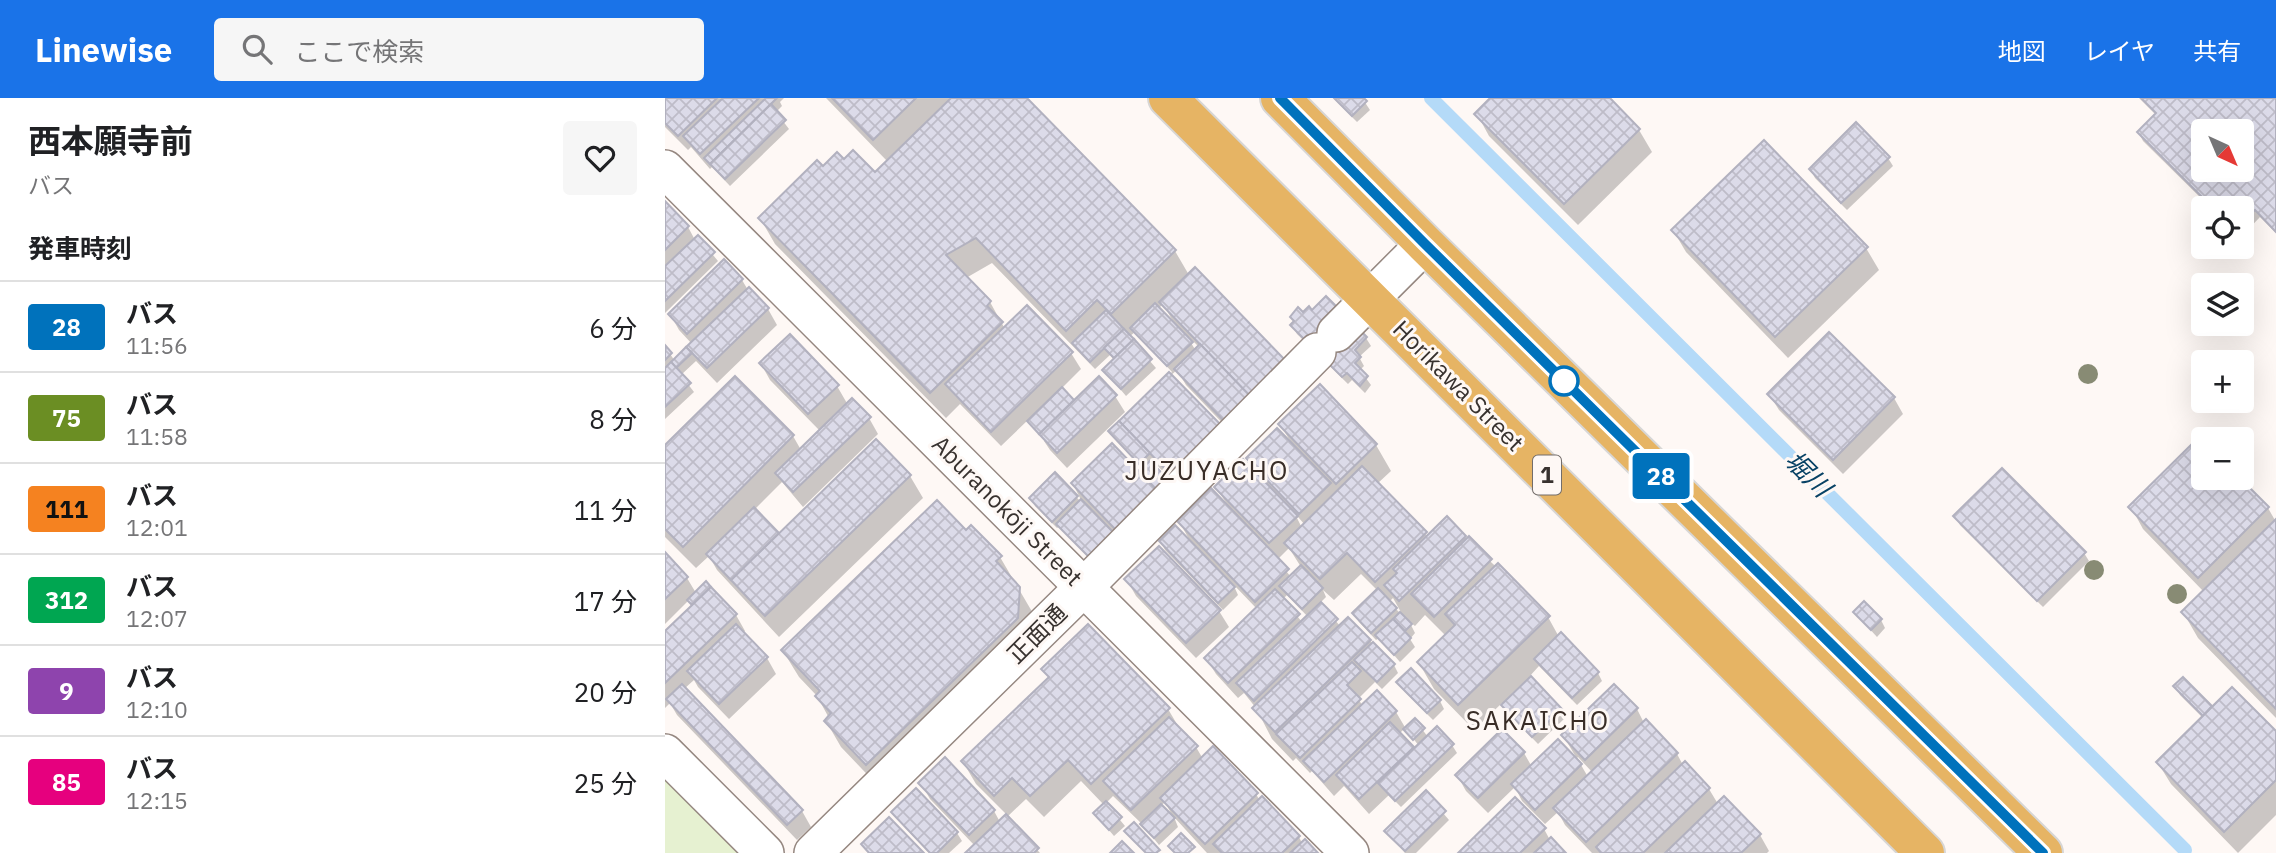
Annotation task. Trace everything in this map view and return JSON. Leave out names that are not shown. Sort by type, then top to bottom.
[{"type":"highway","name":"Horikawa Street","points":[[1168,98],[1926,853]]},
{"type":"highway","points":[[1280,98],[2043,853]]},
{"type":"street","name":"Aburanokōji Street","points":[[665,169],[1350,853]]},
{"type":"street","name":"正面通","points":[[813,853],[1083,588],[1425,244]]},
{"type":"street","points":[[665,753],[765,853]]},
{"type":"green space","points":[[665,775],[740,853],[665,853]]},
{"type":"building","points":[[665,98],[717,98],[678,136],[665,123]]},
{"type":"building","points":[[723,98],[759,98],[700,154],[683,136]]},
{"type":"building","points":[[766,98],[777,98],[710,164],[704,158]]},
{"type":"building","points":[[832,98],[916,98],[873,140]]},
{"type":"building","points":[[951,98],[1027,98],[1176,250],[1111,314],[1097,300],[1066,331],[976,238],[946,255],[991,301],[987,306],[1003,322],[930,393],[758,218],[817,160],[823,166],[837,152],[844,159],[853,150],[875,172]]},
{"type":"building","points":[[1334,98],[1364,98],[1367,101],[1352,116]]},
{"type":"building","points":[[1490,98],[1610,98],[1640,129],[1564,204],[1474,114]]},
{"type":"building","points":[[2141,98],[2276,98],[2276,232],[2254,211],[2254,196],[2201,196],[2137,132],[2156,113]]},
{"type":"building","points":[[771,104],[786,120],[725,179],[710,164]]},
{"type":"building","points":[[1856,122],[1890,157],[1841,203],[1809,169]]},
{"type":"building","points":[[1764,140],[1868,247],[1775,337],[1671,230]]},
{"type":"building","points":[[665,201],[689,226],[665,250]]},
{"type":"building","points":[[698,235],[715,252],[665,301],[665,266]]},
{"type":"building","points":[[724,259],[743,279],[687,334],[668,314]]},
{"type":"building","points":[[1195,267],[1286,361],[1250,396],[1159,302]]},
{"type":"building","points":[[749,287],[769,308],[707,368],[686,347]]},
{"type":"building","points":[[1326,296],[1367,337],[1355,350],[1361,357],[1355,363],[1368,376],[1360,386],[1347,373],[1342,377],[1290,325],[1294,321],[1290,317],[1298,307],[1303,312],[1309,306],[1312,310]]},
{"type":"building","points":[[1155,303],[1193,342],[1167,366],[1130,328]]},
{"type":"building","points":[[1027,305],[1073,352],[991,432],[945,384]]},
{"type":"building","points":[[1106,310],[1124,329],[1090,362],[1072,343]]},
{"type":"building","points":[[1124,329],[1134,339],[1114,358],[1104,348]]},
{"type":"building","points":[[1829,332],[1895,397],[1833,460],[1767,394]]},
{"type":"building","points":[[790,334],[839,385],[808,414],[759,363]]},
{"type":"building","points":[[1134,339],[1152,359],[1121,389],[1102,370]]},
{"type":"building","points":[[1200,344],[1250,396],[1224,421],[1174,369]]},
{"type":"building","points":[[665,345],[672,353],[665,360]]},
{"type":"building","points":[[686,347],[692,353],[676,368],[671,362]]},
{"type":"building","points":[[671,362],[691,383],[665,407],[665,368]]},
{"type":"building","points":[[1169,372],[1221,425],[1170,474],[1119,421]]},
{"type":"building","points":[[735,376],[794,435],[683,547],[665,529],[665,445]]},
{"type":"building","points":[[1099,376],[1117,395],[1057,453],[1039,434]]},
{"type":"building","points":[[1320,384],[1377,444],[1336,484],[1278,424]]},
{"type":"building","points":[[1062,387],[1074,400],[1039,434],[1027,421]]},
{"type":"building","points":[[852,398],[871,417],[793,492],[775,473]]},
{"type":"building","points":[[1119,421],[1150,453],[1139,464],[1108,431]]},
{"type":"building","points":[[1277,428],[1331,483],[1299,514],[1246,458]]},
{"type":"building","points":[[876,439],[911,475],[765,616],[731,580]]},
{"type":"building","points":[[1112,443],[1156,489],[1115,529],[1071,483]]},
{"type":"building","points":[[2191,445],[2191,490],[2252,490],[2269,507],[2198,578],[2128,507]]},
{"type":"building","points":[[1243,459],[1298,516],[1269,543],[1214,487]]},
{"type":"building","points":[[1150,461],[1167,478],[1156,489],[1139,471]]},
{"type":"building","points":[[1362,466],[1427,532],[1375,582],[1347,553],[1320,579],[1284,543]]},
{"type":"building","points":[[2002,468],[2086,552],[2037,601],[1953,516]]},
{"type":"building","points":[[1055,472],[1078,496],[1052,522],[1029,498]]},
{"type":"building","points":[[1211,488],[1289,569],[1255,602],[1177,521]]},
{"type":"building","points":[[1081,499],[1114,533],[1089,557],[1056,524]]},
{"type":"building","points":[[937,500],[966,530],[971,525],[1002,556],[996,561],[1020,587],[1018,618],[866,765],[824,721],[831,713],[815,696],[820,691],[781,650]]},
{"type":"building","points":[[754,507],[779,533],[731,580],[706,554]]},
{"type":"building","points":[[1447,516],[1466,536],[1399,601],[1384,585],[1397,573],[1393,569]]},
{"type":"building","points":[[2276,519],[2276,709],[2181,612]]},
{"type":"building","points":[[1175,525],[1235,587],[1218,603],[1159,541]]},
{"type":"building","points":[[1469,536],[1492,559],[1434,617],[1411,594]]},
{"type":"building","points":[[1159,546],[1221,610],[1186,643],[1124,579]]},
{"type":"building","points":[[665,552],[688,577],[665,599]]},
{"type":"building","points":[[1498,563],[1550,616],[1458,705],[1417,662],[1455,625],[1445,614]]},
{"type":"building","points":[[1301,565],[1323,588],[1302,609],[1279,586]]},
{"type":"building","points":[[706,581],[711,587],[692,605],[687,600]]},
{"type":"building","points":[[711,587],[737,614],[665,683],[665,631]]},
{"type":"building","points":[[1378,588],[1397,608],[1371,633],[1352,613]]},
{"type":"building","points":[[1275,589],[1300,614],[1228,683],[1204,658]]},
{"type":"building","points":[[1864,601],[1882,619],[1871,630],[1853,612]]},
{"type":"building","points":[[1321,602],[1338,619],[1254,701],[1236,683]]},
{"type":"building","points":[[1400,612],[1412,624],[1405,631],[1393,619]]},
{"type":"building","points":[[1348,617],[1371,640],[1275,732],[1252,708]]},
{"type":"building","points":[[1393,619],[1411,638],[1394,655],[1375,635]]},
{"type":"building","points":[[736,624],[768,657],[719,704],[687,671]]},
{"type":"building","points":[[1088,624],[1170,708],[1091,784],[1068,760],[1030,796],[1012,778],[994,796],[961,761],[1049,677],[1041,669]]},
{"type":"building","points":[[1561,632],[1599,672],[1572,698],[1534,659]]},
{"type":"building","points":[[1373,642],[1395,664],[1377,682],[1354,660]]},
{"type":"building","points":[[1352,662],[1361,671],[1347,685],[1361,699],[1300,758],[1276,734]]},
{"type":"building","points":[[1411,668],[1441,700],[1427,713],[1396,682]]},
{"type":"building","points":[[1531,676],[1562,709],[1532,737],[1501,705]]},
{"type":"building","points":[[2183,677],[2212,706],[2203,716],[2173,686]]},
{"type":"building","points":[[682,684],[803,810],[787,825],[666,699]]},
{"type":"building","points":[[1614,684],[1638,708],[1585,760],[1561,735]]},
{"type":"building","points":[[2232,687],[2276,731],[2276,780],[2224,832],[2156,762]]},
{"type":"building","points":[[1377,690],[1397,711],[1324,782],[1303,761]]},
{"type":"building","points":[[1169,717],[1198,746],[1131,810],[1103,781]]},
{"type":"building","points":[[1415,718],[1425,728],[1413,740],[1403,729]]},
{"type":"building","points":[[1646,719],[1678,753],[1586,842],[1553,808]]},
{"type":"building","points":[[1390,722],[1414,747],[1359,799],[1336,775]]},
{"type":"building","points":[[1437,726],[1454,744],[1395,801],[1378,783]]},
{"type":"building","points":[[1502,729],[1525,752],[1478,798],[1455,775]]},
{"type":"building","points":[[1558,739],[1582,764],[1535,810],[1511,784]]},
{"type":"building","points":[[1213,746],[1258,793],[1205,844],[1160,798]]},
{"type":"building","points":[[945,757],[995,810],[969,835],[918,783]]},
{"type":"building","points":[[1685,761],[1710,788],[1643,853],[1601,853],[1596,847]]},
{"type":"building","points":[[916,788],[958,832],[937,853],[930,853],[891,812]]},
{"type":"building","points":[[1426,790],[1446,811],[1405,851],[1384,831]]},
{"type":"building","points":[[1262,796],[1300,836],[1282,853],[1222,853],[1213,844]]},
{"type":"building","points":[[1724,796],[1761,834],[1741,853],[1665,853]]},
{"type":"building","points":[[1515,797],[1546,828],[1520,853],[1458,853]]},
{"type":"building","points":[[1106,801],[1122,817],[1109,830],[1093,813]]},
{"type":"building","points":[[1161,804],[1175,818],[1154,838],[1140,824]]},
{"type":"building","points":[[1006,814],[1039,848],[1034,853],[965,853]]},
{"type":"building","points":[[889,817],[924,853],[869,853],[861,844]]},
{"type":"building","points":[[1134,822],[1160,850],[1146,853],[1124,831]]},
{"type":"building","points":[[1181,833],[1195,847],[1188,853],[1175,853],[1168,846]]},
{"type":"building","points":[[1551,837],[1566,853],[1534,853]]},
{"type":"building","points":[[1305,839],[1318,853],[1290,853]]},
{"type":"building","points":[[1122,841],[1134,853],[1110,853]]},
{"type":"waterway","name":"堀川","points":[[1431,98],[2185,850]]},
{"type":"bus line","name":"28","points":[[1280,98],[2043,853]]},
{"type":"district","name":"JUZUYACHO","points":[[1207,471]]},
{"type":"district","name":"SAKAICHO","points":[[1538,721]]}]
